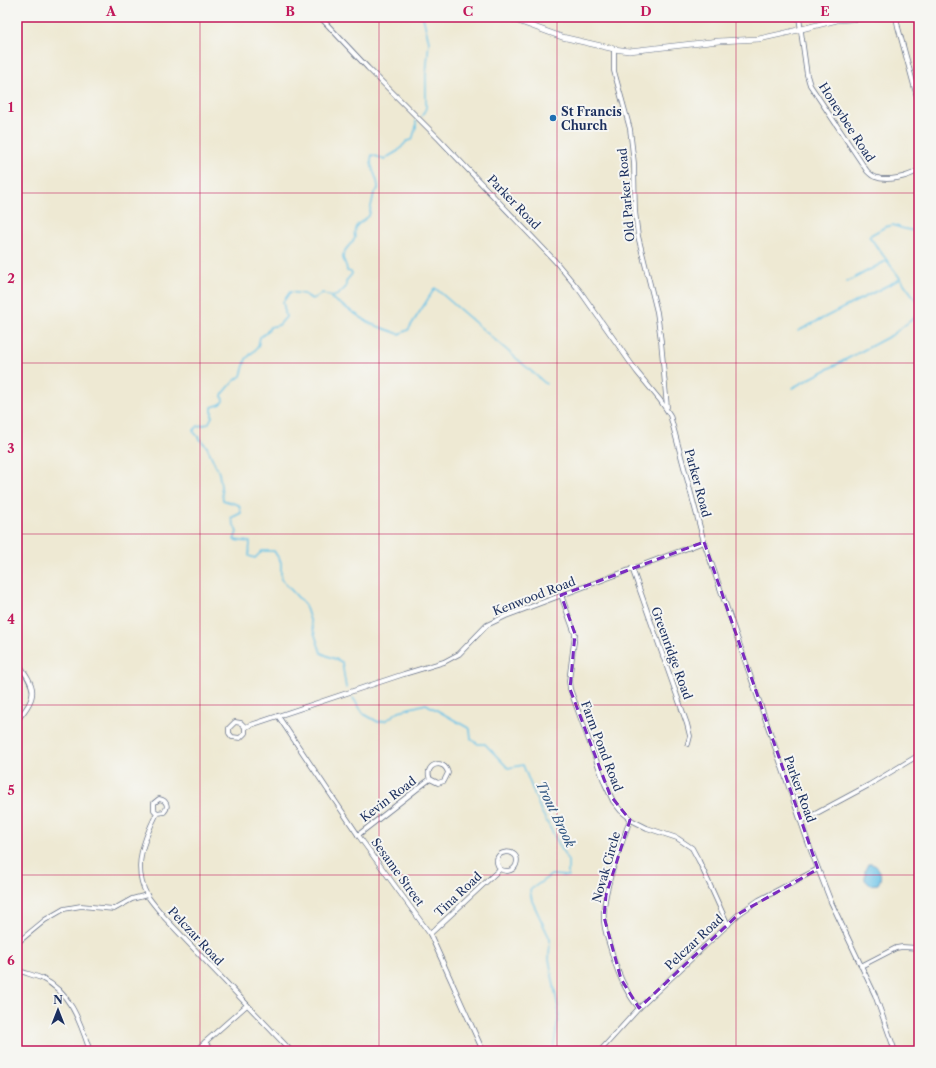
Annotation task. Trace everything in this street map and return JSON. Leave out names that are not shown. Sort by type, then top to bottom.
[{"type":"street","points":[[293,17],[325,17]]},
{"type":"street","points":[[508,17],[562,37],[629,51],[719,41],[759,39],[837,20],[882,17]]},
{"type":"street","name":"Honeybee Road","points":[[798,17],[807,75],[810,85],[867,171],[874,177],[887,179],[903,177],[919,170]]},
{"type":"street","points":[[896,17],[919,104]]},
{"type":"street","name":"Parker Road","points":[[322,18],[368,68],[440,139],[555,261],[580,291],[637,372],[670,415],[704,542],[818,869],[831,902],[878,1001],[895,1051]]},
{"type":"street","name":"Old Parker Road","points":[[614,49],[614,71],[630,129],[634,163],[635,210],[638,236],[657,312],[667,410]]},
{"type":"street","name":"Kenwood Road","points":[[245,727],[444,662],[459,654],[486,625],[561,595],[704,542]]},
{"type":"street","name":"Greenridge Road","points":[[632,568],[687,724],[690,736],[688,744]]},
{"type":"street","name":"Farm Pond Road","points":[[561,595],[576,634],[569,681],[570,689],[610,795],[621,811],[630,819],[647,828],[678,838],[692,848],[728,925]]},
{"type":"street","points":[[17,662],[28,676],[32,685],[33,697],[30,704],[17,720]]},
{"type":"street","name":"Sesame Street","points":[[278,716],[358,834],[430,934],[483,1051]]},
{"type":"street","name":"Kenwood Road","points":[[235,722],[241,723],[245,727],[244,735],[240,738],[232,737],[229,733],[229,728],[235,722]]},
{"type":"street","points":[[802,821],[869,785],[919,755]]},
{"type":"street","name":"Kevin Road","points":[[440,764],[445,768],[447,776],[444,781],[435,783],[430,779],[428,773],[433,765],[440,764]]},
{"type":"street","name":"Kevin Road","points":[[358,834],[430,779]]},
{"type":"street","name":"Pelczar Road","points":[[157,813],[144,840],[141,857],[142,877],[147,895],[164,917],[291,1051]]},
{"type":"street","name":"Novak Circle","points":[[630,819],[607,890],[604,917],[606,931],[621,979],[627,992],[639,1008]]},
{"type":"street","name":"Tina Road","points":[[506,852],[512,854],[516,859],[514,868],[509,871],[500,869],[497,863],[498,856],[506,852]]},
{"type":"street","name":"Tina Road","points":[[430,934],[500,869]]},
{"type":"street","name":"Pelczar Road","points":[[600,1051],[639,1008],[745,909],[818,869]]},
{"type":"street","points":[[17,943],[45,920],[64,909],[81,906],[114,909],[132,899],[147,895]]},
{"type":"street","points":[[861,966],[896,948],[919,948]]},
{"type":"street","points":[[17,970],[42,978],[64,996],[74,1009],[90,1051]]},
{"type":"street","points":[[195,1051],[247,1005]]},
{"type":"street","points":[[205,1042],[212,1051]]},
{"type":"highlighted area","points":[[704,542],[818,869],[740,913],[639,1008],[621,979],[604,917],[606,895],[630,820],[610,795],[570,689],[575,634],[561,595]]},
{"type":"water","points":[[868,864],[872,864],[878,868],[881,877],[878,884],[870,885],[865,880],[865,870]]},
{"type":"waterway","name":"Trout Brook","points":[[422,116],[426,108],[426,75],[429,42],[423,17]]},
{"type":"waterway","name":"Trout Brook","points":[[346,688],[342,662],[321,653],[305,605],[281,579],[281,562],[274,551],[262,551],[255,558],[249,556],[250,542],[234,540],[237,532],[231,518],[241,513],[239,505],[223,500],[219,473],[207,447],[193,431],[198,426],[208,424],[212,417],[212,407],[221,404],[223,401],[222,395],[234,381],[241,376],[246,359],[258,347],[260,337],[266,333],[270,327],[279,325],[286,317],[283,302],[290,292],[304,294],[312,299],[322,293],[335,296],[346,287],[346,281],[352,274],[351,272],[347,271],[343,255],[355,238],[354,234],[356,227],[369,216],[374,193],[378,189],[377,180],[371,164],[372,155],[384,159],[398,151],[407,141],[412,140],[416,127],[416,121]]},
{"type":"waterway","points":[[919,232],[893,225],[885,227],[869,236],[919,304]]},
{"type":"waterway","points":[[847,282],[886,261]]},
{"type":"waterway","points":[[798,331],[900,279]]},
{"type":"waterway","points":[[331,298],[371,324],[399,334],[408,330],[435,288],[546,384]]},
{"type":"waterway","points":[[792,388],[892,335],[919,314]]},
{"type":"waterway","name":"Trout Brook","points":[[353,698],[364,714],[378,722],[387,720],[399,711],[426,704],[470,729],[471,739],[478,744],[485,744],[508,768],[523,765],[541,811],[568,861],[568,876],[551,875],[530,890],[532,901],[550,939],[549,959],[559,1013],[553,1051]]},
{"type":"place","name":"St Francis Church","points":[[553,118]]}]
